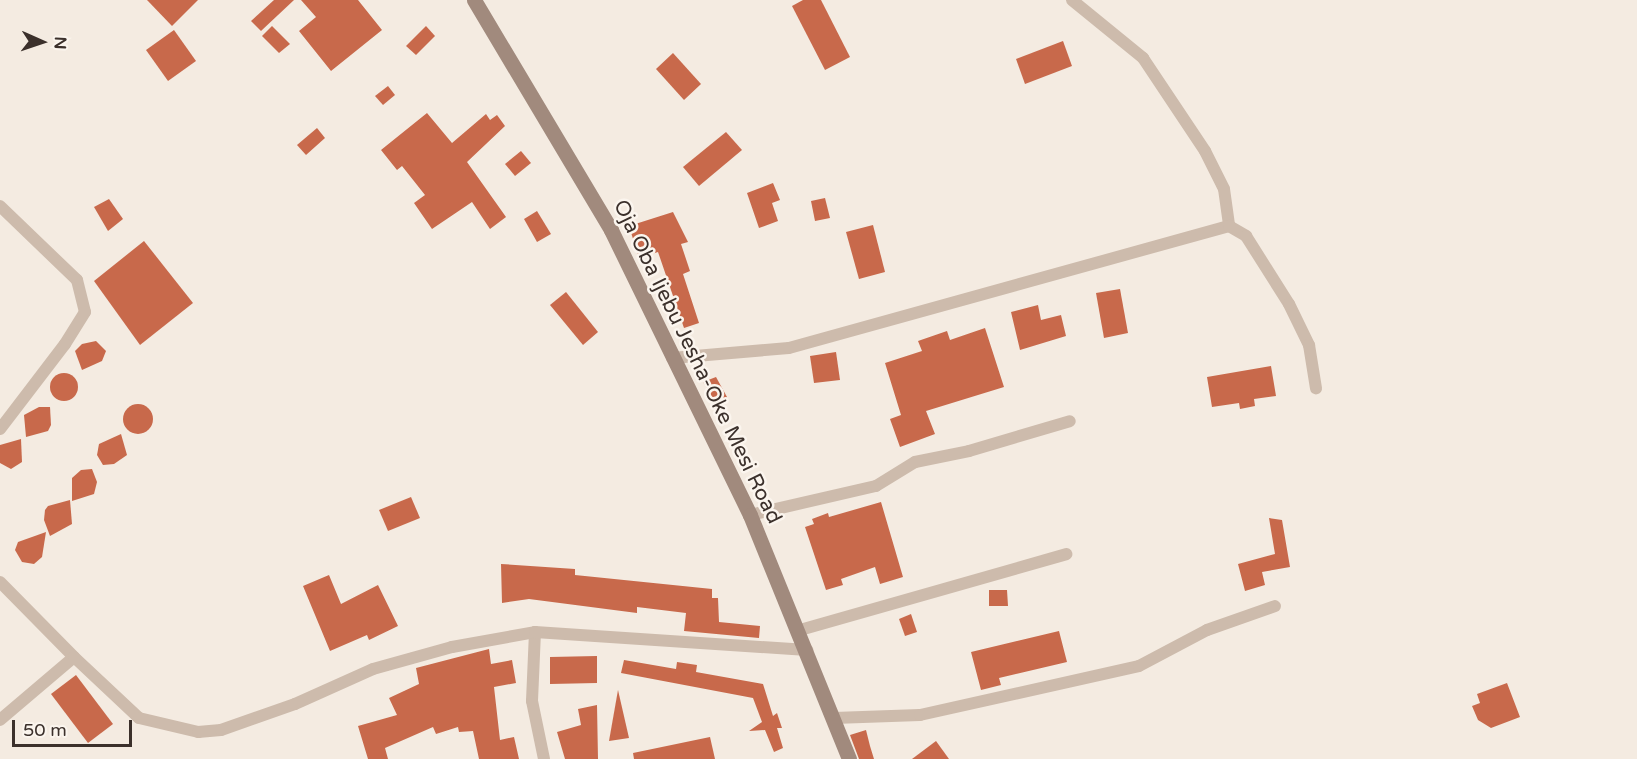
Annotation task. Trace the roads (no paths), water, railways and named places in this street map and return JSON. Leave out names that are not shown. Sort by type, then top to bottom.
[{"type":"main road","name":"Oja Oba Ijebu Jesha-Oke Mesi Road","points":[[474,0],[611,230],[750,515],[800,630],[849,759]]},
{"type":"street","points":[[1072,0],[1143,58],[1205,151],[1224,189],[1229,226]]},
{"type":"street","points":[[0,206],[77,280],[85,312],[66,344],[0,429]]},
{"type":"street","points":[[672,358],[789,348],[1229,226],[1246,236],[1289,304],[1309,345],[1316,388]]},
{"type":"street","points":[[750,515],[876,486],[915,462],[969,451],[1070,421]]},
{"type":"street","points":[[800,630],[1066,554]]},
{"type":"street","points":[[0,582],[74,657],[139,718],[198,732],[222,730],[295,704],[373,669],[452,647],[535,632],[807,650]]},
{"type":"street","points":[[834,718],[920,715],[1139,666],[1207,630],[1275,606]]},
{"type":"street","points":[[535,632],[532,701],[544,759]]},
{"type":"street","points":[[0,720],[74,657]]}]
